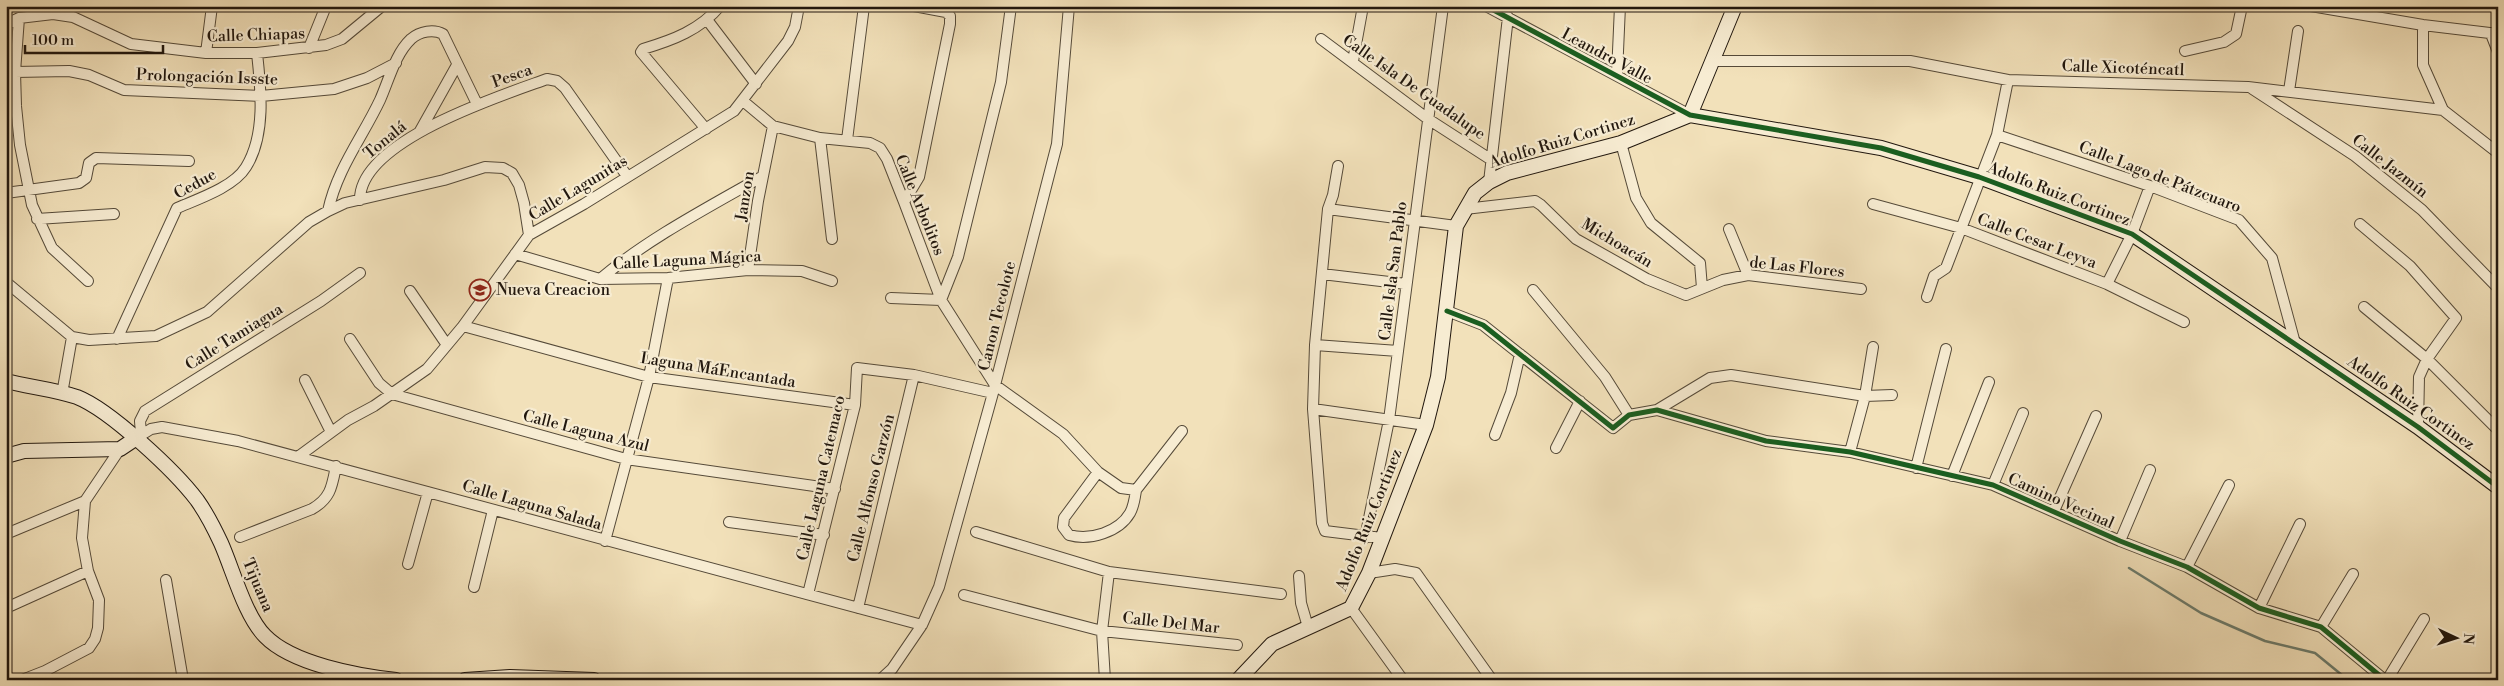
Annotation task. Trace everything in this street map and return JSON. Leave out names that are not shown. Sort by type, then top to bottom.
[{"type":"street","points":[[206,53],[212,6]]},
{"type":"street","points":[[309,48],[326,6]]},
{"type":"street","name":"Calle Chiapas","points":[[6,24],[19,18],[53,14],[73,17],[131,44],[206,53],[257,53],[309,48],[342,39],[382,6]]},
{"type":"street","points":[[706,129],[642,54],[643,49],[673,40],[708,21],[720,6]]},
{"type":"street","name":"Calle Lagunitas","points":[[299,456],[330,432],[392,394],[427,369],[448,345],[529,234],[584,204],[734,111],[788,41],[795,27],[799,6]]},
{"type":"street","points":[[847,140],[864,6]]},
{"type":"street","points":[[904,202],[919,177],[950,24],[950,16],[946,12],[914,6]]},
{"type":"street","name":"Calle Arbolitos","points":[[941,300],[958,257],[1001,82],[1011,6]]},
{"type":"street","name":"Canon Tecolote","points":[[880,680],[892,669],[922,625],[939,587],[994,389],[1057,144],[1069,6]]},
{"type":"street","points":[[1353,62],[1363,6]]},
{"type":"street","name":"Calle Isla San Pablo","points":[[1365,538],[1389,420],[1443,6]]},
{"type":"street","name":"Leandro Valle","points":[[1486,6],[1617,74],[1690,115]]},
{"type":"street","points":[[1617,74],[1620,6]]},
{"type":"street","points":[[1690,115],[1735,6]]},
{"type":"street","points":[[2185,51],[2224,42],[2236,34],[2242,6]]},
{"type":"street","points":[[2311,6],[2422,25],[2494,34],[2498,52]]},
{"type":"street","points":[[1489,182],[1490,159],[1508,17]]},
{"type":"street","points":[[19,18],[15,72],[20,145],[29,189],[37,218],[52,248],[88,281]]},
{"type":"street","points":[[708,21],[756,84]]},
{"type":"street","points":[[2422,25],[2423,65],[2443,110],[2498,153]]},
{"type":"street","points":[[328,210],[339,174],[379,102],[401,51],[412,38],[419,34],[437,31],[443,34],[449,42],[457,65],[477,104]]},
{"type":"street","points":[[2289,91],[2298,31]]},
{"type":"street","name":"Calle Isla De Guadalupe","points":[[1321,39],[1428,119],[1490,159]]},
{"type":"street","name":"Cedue","points":[[117,339],[177,208],[220,189],[246,168],[256,144],[261,96],[257,53]]},
{"type":"street","name":"Calle Xicoténcatl","points":[[1713,61],[1910,61],[2008,80],[2248,86],[2443,110]]},
{"type":"street","name":"Prolongación Issste","points":[[15,72],[69,71],[89,75],[124,90],[261,96],[334,89],[367,78],[396,63]]},
{"type":"street","points":[[420,132],[457,65]]},
{"type":"street","name":"Pesca","points":[[420,132],[477,104],[547,79],[557,81],[627,176]]},
{"type":"street","points":[[1927,297],[1934,276],[1946,268],[1979,177],[1997,135],[2008,80]]},
{"type":"street","name":"Calle Jazmín","points":[[2248,86],[2354,156],[2422,210],[2498,288]]},
{"type":"street","name":"Calle Arbolitos","points":[[743,101],[773,126],[820,138],[870,143],[880,148],[887,159],[941,300],[994,389]]},
{"type":"street","name":"Adolfo Ruiz Cortinez","points":[[1238,680],[1272,644],[1351,608],[1369,573],[1426,425],[1438,377],[1456,226],[1475,193],[1489,182],[1507,173],[1621,143],[1690,115],[1882,148],[1979,177],[2132,234],[2418,427],[2498,487]]},
{"type":"street","name":"Janzon","points":[[748,270],[773,126]]},
{"type":"street","name":"Tonalá","points":[[360,200],[360,190],[373,166],[420,132]]},
{"type":"street","name":"Calle Lago de Pátzcuaro","points":[[1997,135],[2150,186],[2239,220],[2272,258],[2295,343]]},
{"type":"street","points":[[820,138],[832,239]]},
{"type":"street","points":[[1621,143],[1636,198],[1651,223],[1700,263],[1702,288]]},
{"type":"street","points":[[6,193],[79,183],[86,178],[88,163],[96,158],[189,161]]},
{"type":"street","points":[[6,282],[72,337],[89,340],[156,336],[207,312],[308,222],[328,210],[345,203],[495,166],[512,173],[519,185],[529,234]]},
{"type":"street","points":[[1338,166],[1333,195],[1328,209],[1315,345],[1313,409],[1322,523],[1325,531],[1365,538],[1382,538]]},
{"type":"street","points":[[600,279],[622,261],[652,241],[763,176]]},
{"type":"street","points":[[2106,284],[2132,234],[2150,186]]},
{"type":"street","name":"Michoacán","points":[[1465,209],[1535,201],[1576,239],[1647,279],[1686,295],[1702,288]]},
{"type":"street","name":"Calle Cesar Leyva","points":[[1873,204],[1961,228],[2106,284],[2184,322]]},
{"type":"street","points":[[1328,209],[1456,226]]},
{"type":"street","points":[[37,218],[114,214]]},
{"type":"street","points":[[2360,224],[2410,266],[2456,318],[2427,359],[2419,377],[2418,427]]},
{"type":"street","points":[[1729,229],[1748,275]]},
{"type":"street","name":"Calle Laguna Mágica","points":[[515,254],[600,279],[668,278],[748,270],[802,271],[832,281]]},
{"type":"street","name":"Calle Tamiagua","points":[[138,437],[140,421],[145,412],[321,301],[360,273]]},
{"type":"street","points":[[1322,274],[1406,284]]},
{"type":"street","name":"de Las Flores","points":[[1702,288],[1748,275],[1861,289]]},
{"type":"street","points":[[605,541],[649,378],[668,278]]},
{"type":"street","points":[[1533,290],[1605,377],[1629,415]]},
{"type":"street","points":[[410,291],[448,345]]},
{"type":"street","points":[[891,298],[941,300]]},
{"type":"street","points":[[2364,307],[2427,359],[2498,430]]},
{"type":"street","points":[[1447,311],[1483,324],[1580,401],[1556,448]]},
{"type":"street","name":"Laguna MáEncantada","points":[[462,326],[649,378],[855,405]]},
{"type":"street","points":[[62,394],[72,337]]},
{"type":"street","points":[[350,338],[379,383],[392,394]]},
{"type":"street","points":[[1315,345],[1398,351]]},
{"type":"street","points":[[1850,452],[1865,396],[1873,347]]},
{"type":"street","points":[[1916,468],[1946,349]]},
{"type":"street","points":[[1495,435],[1511,393],[1520,354]]},
{"type":"street","name":"Calle Laguna Catemaco","points":[[808,594],[836,489],[855,405],[858,386],[857,370],[859,368],[914,375]]},
{"type":"street","points":[[914,375],[994,389],[1063,434],[1098,472],[1121,488],[1136,490]]},
{"type":"street","name":"Calle Alfonso Garzón","points":[[858,608],[914,375]]},
{"type":"street","points":[[1657,410],[1710,378],[1731,375],[1865,396],[1892,395]]},
{"type":"street","points":[[305,380],[330,432]]},
{"type":"street","name":"Tijuana","points":[[6,381],[62,394],[90,404],[138,437],[177,478],[208,516],[252,618],[265,637],[281,648],[308,660],[348,672],[396,680]]},
{"type":"street","points":[[1952,476],[1989,382]]},
{"type":"street","name":"Calle Laguna Azul","points":[[392,394],[626,459],[836,489]]},
{"type":"street","name":"Camino Vecinal","points":[[1580,401],[1613,428],[1629,415],[1657,410],[1766,441],[1850,452],[1993,485],[2120,541],[2187,567],[2259,608],[2321,628],[2386,680]]},
{"type":"street","points":[[1313,409],[1426,425]]},
{"type":"street","points":[[1993,485],[2022,413]]},
{"type":"street","points":[[2054,511],[2096,416]]},
{"type":"street","name":"Calle Laguna Salada","points":[[138,437],[151,429],[162,426],[179,428],[299,456],[605,541],[922,625]]},
{"type":"street","points":[[1098,472],[1064,518],[1063,527],[1070,535],[1088,537],[1112,530],[1124,522],[1131,511],[1136,490],[1182,431]]},
{"type":"street","points":[[22,680],[46,676],[89,648],[95,639],[98,628],[99,600],[88,571],[82,538],[85,501],[120,449],[138,437]]},
{"type":"street","points":[[6,456],[24,451],[120,449]]},
{"type":"street","points":[[240,537],[312,509],[323,502],[330,494],[336,466]]},
{"type":"street","points":[[2120,541],[2150,470]]},
{"type":"street","points":[[2187,567],[2229,486]]},
{"type":"street","points":[[408,564],[428,492]]},
{"type":"street","points":[[6,534],[85,501]]},
{"type":"street","points":[[474,587],[493,510]]},
{"type":"street","points":[[729,522],[824,535]]},
{"type":"street","points":[[2259,608],[2300,524]]},
{"type":"street","points":[[976,532],[1108,572],[1281,594]]},
{"type":"street","points":[[1369,573],[1395,569],[1416,573],[1492,680]]},
{"type":"street","points":[[6,608],[88,571]]},
{"type":"street","points":[[1105,680],[1102,631],[1108,572]]},
{"type":"street","points":[[2321,628],[2353,574]]},
{"type":"street","points":[[1299,576],[1301,603],[1308,627]]},
{"type":"street","points":[[166,580],[183,680]]},
{"type":"street","name":"Calle Del Mar","points":[[964,595],[1102,631],[1237,645]]},
{"type":"street","points":[[1351,608],[1403,680]]},
{"type":"street","points":[[2386,680],[2424,619]]},
{"type":"street","points":[[465,680],[510,677],[594,680]]},
{"type":"waterway","points":[[2129,568],[2201,613],[2265,641],[2315,653],[2348,680]]},
{"type":"cycle path","points":[[1486,6],[1690,115],[1881,148],[1979,177],[2132,234],[2418,427],[2498,487]]},
{"type":"cycle path","points":[[1447,311],[1483,325],[1613,428],[1629,415],[1657,410],[1766,441],[1850,452],[1993,485],[2120,541],[2187,567],[2259,608],[2321,627],[2385,680]]},
{"type":"place","name":"Nueva Creacion","points":[[480,290]]}]
